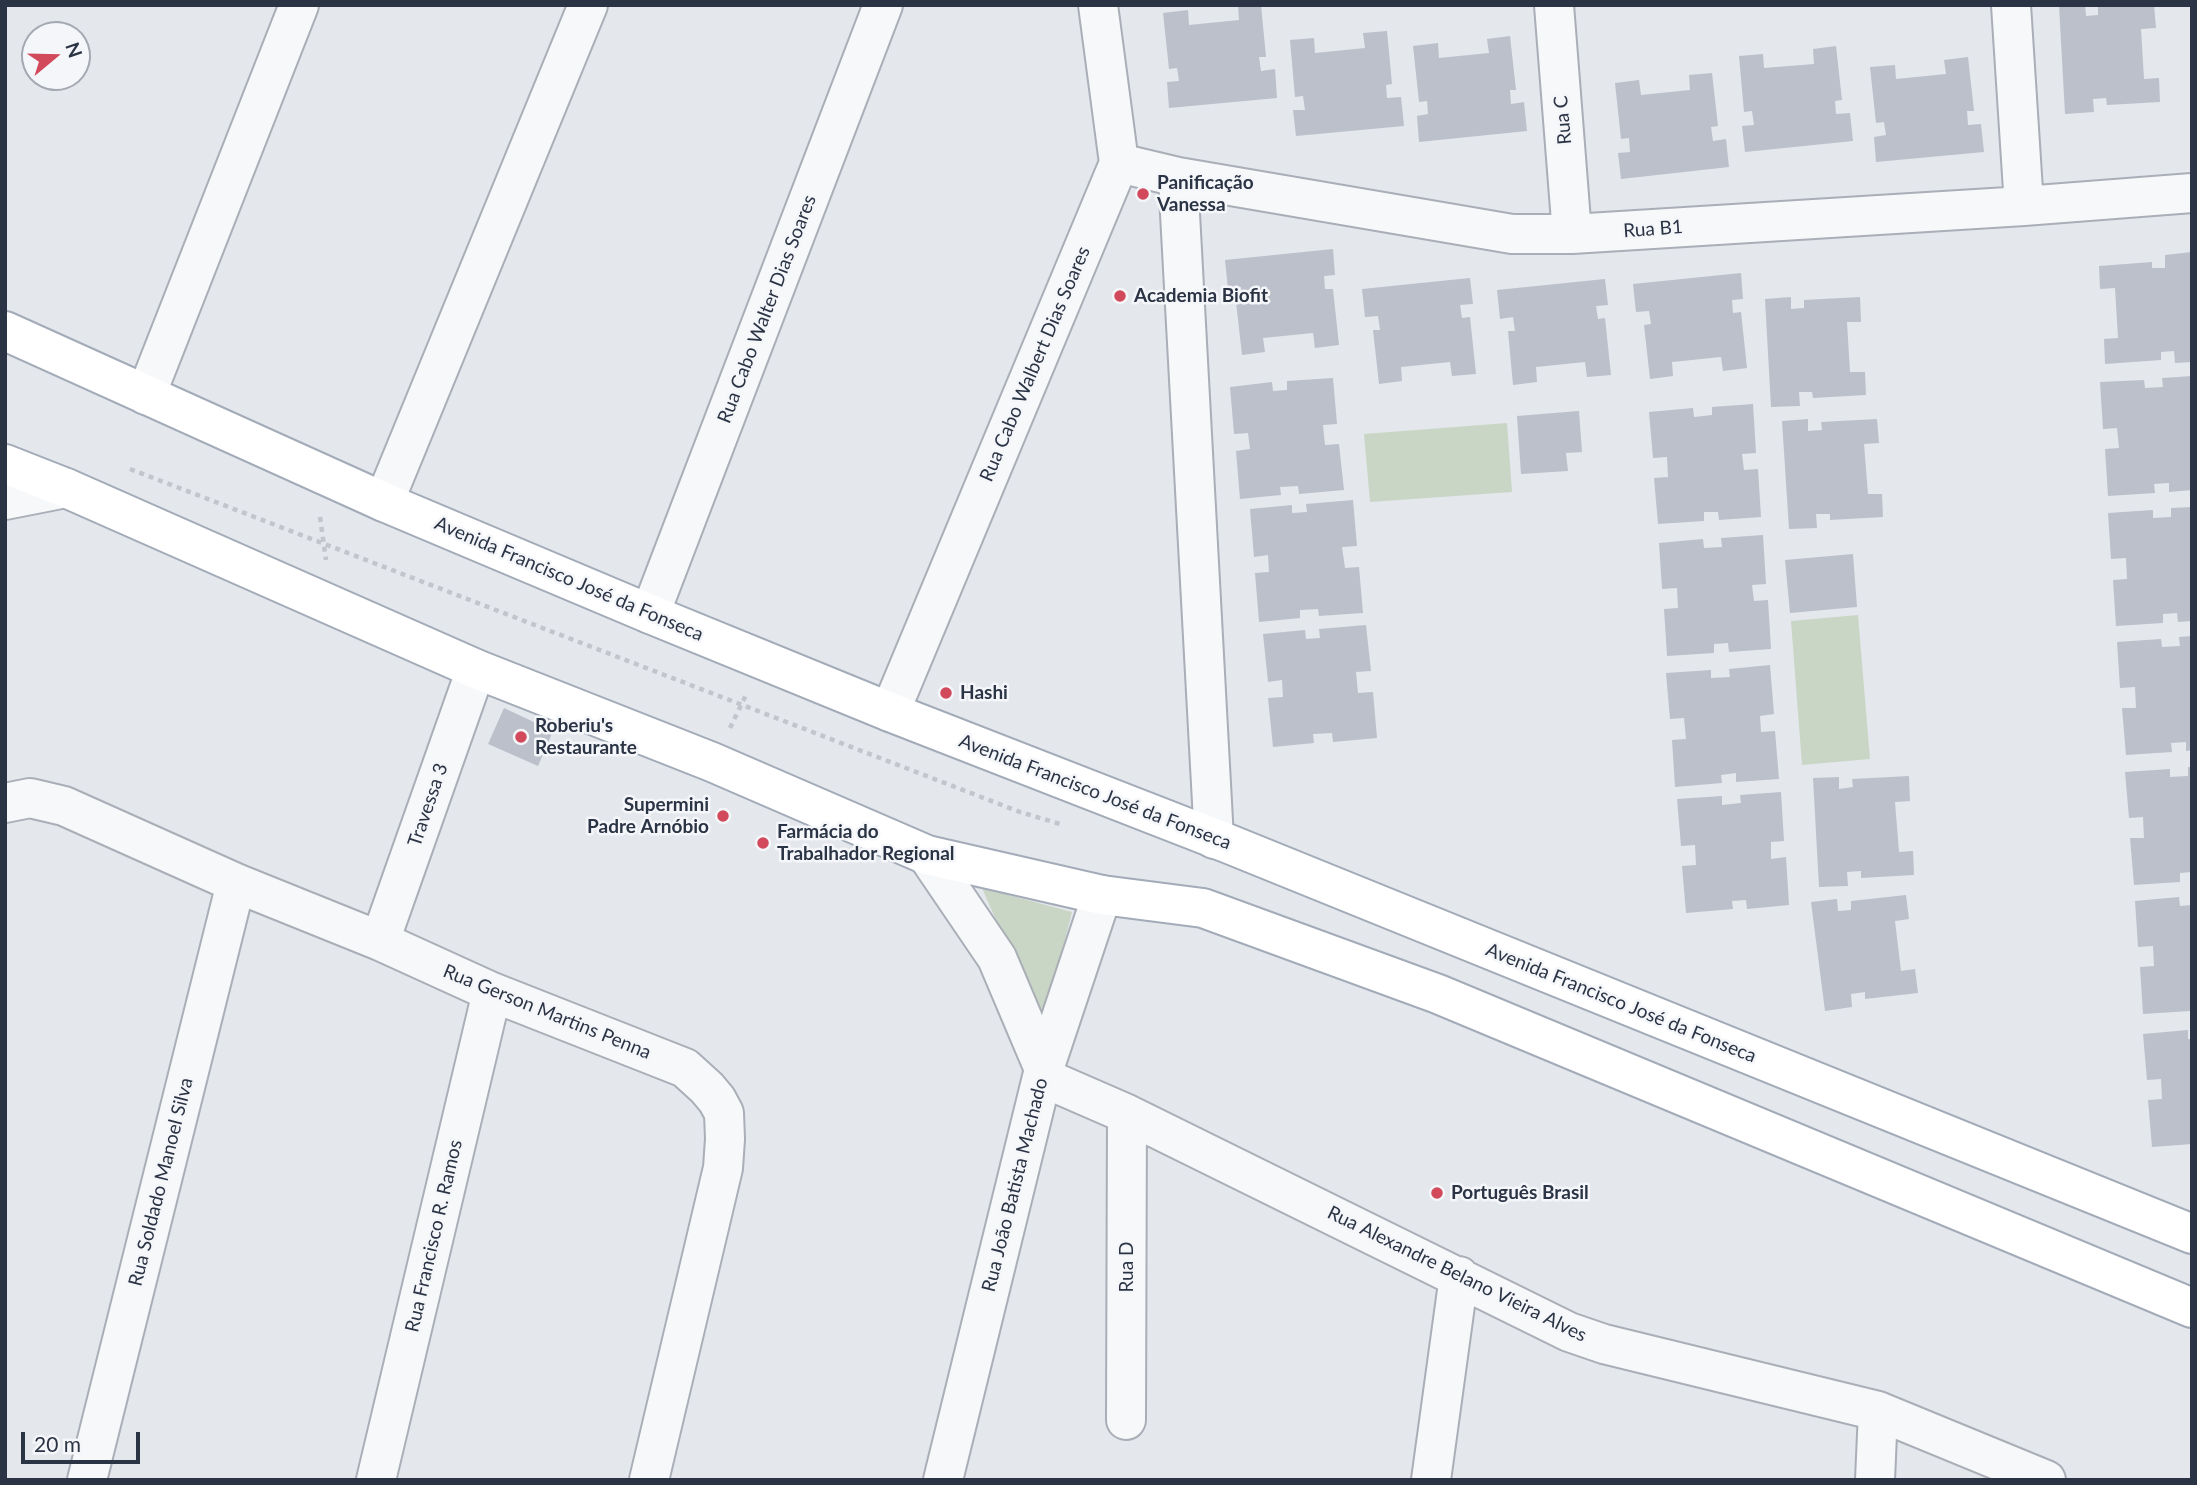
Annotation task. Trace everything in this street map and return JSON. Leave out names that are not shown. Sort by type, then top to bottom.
[{"type":"main road","name":"Avenida Francisco José da Fonseca","points":[[5,331],[384,502],[650,614],[2192,1234]]},
{"type":"main road","points":[[5,464],[66,488],[476,668],[712,762],[927,855],[1102,895],[1203,908],[1438,995],[2192,1308]]},
{"type":"street","points":[[146,394],[299,5]]},
{"type":"street","points":[[384,502],[588,5]]},
{"type":"street","name":"Rua Cabo Walter Dias Soares","points":[[650,614],[883,5]]},
{"type":"street","points":[[1098,5],[1119,163]]},
{"type":"street","name":"Rua C","points":[[1553,5],[1572,234]]},
{"type":"street","points":[[2011,5],[2024,206]]},
{"type":"street","name":"Rua B1","points":[[1119,163],[1178,177],[1512,234],[1572,234],[2192,193]]},
{"type":"street","name":"Rua Cabo Walbert Dias Soares","points":[[890,712],[1119,163]]},
{"type":"street","points":[[1178,177],[1214,839]]},
{"type":"street","points":[[5,500],[66,488]]},
{"type":"street","name":"Travessa 3","points":[[380,941],[476,668]]},
{"type":"street","name":"Rua Gerson Martins Penna","points":[[5,803],[30,798],[64,806],[236,883],[380,941],[492,992],[685,1069],[717,1100],[724,1113],[723,1168],[649,1480]]},
{"type":"street","points":[[927,855],[997,958],[1043,1073]]},
{"type":"street","name":"Rua Soldado Manoel Silva","points":[[87,1480],[236,883]]},
{"type":"street","name":"Rua João Batista Machado","points":[[943,1480],[1043,1073],[1102,895]]},
{"type":"street","name":"Rua Francisco R. Ramos","points":[[376,1480],[492,992]]},
{"type":"street","name":"Rua Alexandre Belano Vieira Alves","points":[[1043,1073],[1538,1317],[1604,1345],[1878,1411],[2046,1480]]},
{"type":"street","name":"Rua D","points":[[1126,1420],[1127,1114]]},
{"type":"street","points":[[1431,1480],[1459,1276]]},
{"type":"street","points":[[1875,1480],[1878,1411]]},
{"type":"path","points":[[120,466],[1020,812],[1073,827]]},
{"type":"path","points":[[331,478],[317,501],[335,608]]},
{"type":"path","points":[[712,762],[742,705],[761,659]]},
{"type":"green space","points":[[1507,423],[1512,492],[1370,502],[1364,434]]},
{"type":"green space","points":[[1858,615],[1870,759],[1802,765],[1791,621]]},
{"type":"green space","points":[[982,888],[1072,912],[1043,1027]]},
{"type":"building","points":[[1261,5],[1266,57],[1259,57],[1261,71],[1275,69],[1277,98],[1169,108],[1167,82],[1179,81],[1177,68],[1169,69],[1163,13],[1188,10],[1189,25],[1239,20],[1238,6]]},
{"type":"building","points":[[2059,5],[2085,5],[2086,16],[2098,15],[2098,7],[2154,5],[2156,28],[2141,29],[2144,79],[2159,78],[2160,102],[2107,105],[2106,98],[2093,99],[2094,112],[2065,114]]},
{"type":"building","points":[[1387,31],[1392,84],[1386,85],[1387,98],[1401,97],[1404,126],[1296,136],[1293,110],[1305,110],[1303,96],[1295,97],[1290,40],[1314,38],[1315,53],[1365,48],[1363,33]]},
{"type":"building","points":[[1510,36],[1516,90],[1510,90],[1511,104],[1524,102],[1527,131],[1419,142],[1417,116],[1428,114],[1427,101],[1419,102],[1413,46],[1438,43],[1439,58],[1489,53],[1487,39]]},
{"type":"building","points":[[1836,46],[1842,100],[1835,101],[1836,114],[1850,113],[1853,141],[1745,152],[1742,126],[1754,125],[1752,111],[1744,112],[1739,56],[1763,54],[1764,68],[1814,64],[1813,49]]},
{"type":"building","points":[[1968,57],[1974,111],[1967,111],[1968,125],[1981,124],[1984,152],[1876,162],[1874,137],[1886,135],[1884,122],[1876,123],[1870,67],[1895,65],[1896,79],[1946,74],[1944,60]]},
{"type":"building","points":[[1712,73],[1718,126],[1711,127],[1713,141],[1726,139],[1729,167],[1621,179],[1618,153],[1630,152],[1629,138],[1621,139],[1615,83],[1639,80],[1641,95],[1690,90],[1689,75]]},
{"type":"building","points":[[1333,249],[1335,275],[1324,276],[1325,289],[1333,289],[1339,345],[1315,348],[1313,333],[1263,338],[1265,352],[1242,355],[1236,302],[1242,301],[1241,287],[1228,289],[1225,260]]},
{"type":"building","points":[[2192,252],[2192,362],[2175,363],[2174,351],[2161,352],[2161,360],[2105,364],[2104,339],[2118,338],[2115,288],[2100,289],[2099,266],[2152,262],[2152,268],[2165,268],[2165,255]]},
{"type":"building","points":[[1741,273],[1743,299],[1732,300],[1733,313],[1741,312],[1747,368],[1723,371],[1721,357],[1672,362],[1673,376],[1650,379],[1644,325],[1651,324],[1649,311],[1636,312],[1633,284]]},
{"type":"building","points":[[1470,278],[1473,304],[1460,305],[1462,318],[1470,317],[1476,374],[1452,376],[1450,362],[1401,367],[1402,381],[1379,384],[1373,330],[1380,330],[1378,316],[1365,317],[1362,289]]},
{"type":"building","points":[[1605,279],[1608,305],[1596,306],[1598,319],[1605,318],[1611,375],[1587,377],[1585,362],[1536,367],[1537,382],[1513,385],[1508,331],[1515,331],[1513,317],[1500,319],[1497,290]]},
{"type":"building","points":[[1791,297],[1791,309],[1804,308],[1804,300],[1860,297],[1861,322],[1847,322],[1850,372],[1865,372],[1866,395],[1813,398],[1812,392],[1799,392],[1800,406],[1771,407],[1765,299]]},
{"type":"building","points":[[2192,376],[2192,490],[2169,492],[2169,483],[2154,484],[2155,493],[2108,496],[2105,449],[2119,448],[2117,428],[2103,429],[2100,382],[2144,380],[2145,388],[2163,387],[2162,378]]},
{"type":"building","points":[[1333,378],[1337,424],[1323,425],[1325,445],[1339,444],[1344,490],[1299,494],[1298,486],[1280,487],[1281,495],[1240,499],[1236,451],[1250,449],[1248,433],[1234,434],[1230,387],[1272,382],[1273,391],[1287,390],[1287,381]]},
{"type":"building","points":[[1753,404],[1756,453],[1742,454],[1744,470],[1758,469],[1761,517],[1719,520],[1718,512],[1704,512],[1704,521],[1658,524],[1654,478],[1668,477],[1667,457],[1653,458],[1649,412],[1693,408],[1694,417],[1712,415],[1712,407]]},
{"type":"building","points":[[1579,411],[1582,452],[1566,453],[1568,471],[1521,474],[1517,416]]},
{"type":"building","points":[[1808,419],[1808,431],[1822,430],[1821,422],[1877,419],[1879,443],[1864,444],[1868,494],[1882,494],[1883,517],[1830,520],[1830,514],[1816,514],[1817,528],[1789,529],[1782,421]]},
{"type":"building","points":[[1353,500],[1357,546],[1342,547],[1345,568],[1359,567],[1363,613],[1319,616],[1318,609],[1300,610],[1300,618],[1259,622],[1255,573],[1269,572],[1268,555],[1254,557],[1250,509],[1292,505],[1292,513],[1307,512],[1306,504]]},
{"type":"building","points":[[2192,507],[2192,621],[2178,622],[2177,613],[2163,614],[2163,623],[2116,626],[2113,580],[2127,579],[2126,558],[2111,559],[2108,513],[2153,510],[2153,518],[2171,517],[2171,508]]},
{"type":"building","points":[[1763,535],[1766,584],[1752,585],[1754,601],[1768,600],[1771,649],[1729,652],[1728,643],[1714,644],[1714,653],[1667,656],[1664,609],[1678,608],[1677,588],[1662,589],[1659,543],[1703,539],[1704,548],[1722,547],[1721,538]]},
{"type":"building","points":[[1853,554],[1857,607],[1790,613],[1785,560]]},
{"type":"building","points":[[1366,625],[1371,671],[1356,672],[1358,693],[1373,692],[1377,738],[1333,742],[1332,733],[1313,734],[1314,743],[1273,747],[1268,698],[1283,697],[1282,680],[1268,682],[1263,634],[1305,630],[1306,639],[1320,638],[1319,629]]},
{"type":"building","points":[[2192,636],[2192,750],[2186,751],[2186,742],[2171,743],[2172,752],[2126,755],[2122,708],[2136,708],[2135,687],[2120,688],[2117,642],[2161,639],[2162,647],[2180,646],[2179,637]]},
{"type":"building","points":[[1770,665],[1774,714],[1760,716],[1761,732],[1775,731],[1779,779],[1736,782],[1736,773],[1721,775],[1722,783],[1675,787],[1672,740],[1686,739],[1684,718],[1670,719],[1666,673],[1711,670],[1711,678],[1730,677],[1729,669]]},
{"type":"building","name":"Roberiu's Restaurante","points":[[504,708],[553,731],[538,766],[488,744]]},
{"type":"building","points":[[2188,767],[2192,767],[2192,872],[2180,873],[2180,882],[2134,885],[2130,838],[2144,838],[2143,817],[2129,818],[2125,772],[2170,769],[2170,777],[2188,776]]},
{"type":"building","points":[[1909,776],[1910,801],[1895,802],[1899,852],[1913,851],[1914,875],[1861,878],[1861,871],[1847,872],[1848,886],[1819,887],[1813,778],[1839,777],[1839,789],[1853,787],[1852,779]]},
{"type":"building","points":[[1781,792],[1784,841],[1771,842],[1771,859],[1786,857],[1789,905],[1747,909],[1746,900],[1732,901],[1733,909],[1686,913],[1682,866],[1696,865],[1695,845],[1681,846],[1677,799],[1722,796],[1722,805],[1741,803],[1740,795]]},
{"type":"building","points":[[1906,895],[1909,919],[1895,921],[1901,971],[1915,969],[1918,993],[1865,999],[1865,992],[1851,994],[1852,1007],[1825,1011],[1811,902],[1837,899],[1838,911],[1851,910],[1851,901]]},
{"type":"building","points":[[2179,897],[2180,906],[2192,905],[2190,1011],[2143,1014],[2140,967],[2154,966],[2153,946],[2138,947],[2135,901]]},
{"type":"building","points":[[2188,1030],[2188,1039],[2192,1039],[2192,1144],[2152,1147],[2148,1100],[2162,1099],[2161,1079],[2147,1080],[2143,1034]]},
{"type":"place","name":"Panificação Vanessa","points":[[1143,194]]},
{"type":"place","name":"Academia Biofit","points":[[1120,296]]},
{"type":"place","name":"Hashi","points":[[946,693]]},
{"type":"place","name":"Roberiu's Restaurante","points":[[521,737]]},
{"type":"place","name":"Supermini Padre Arnóbio","points":[[723,816]]},
{"type":"place","name":"Farmácia do Trabalhador Regional","points":[[763,843]]},
{"type":"place","name":"Português Brasil","points":[[1437,1193]]}]
